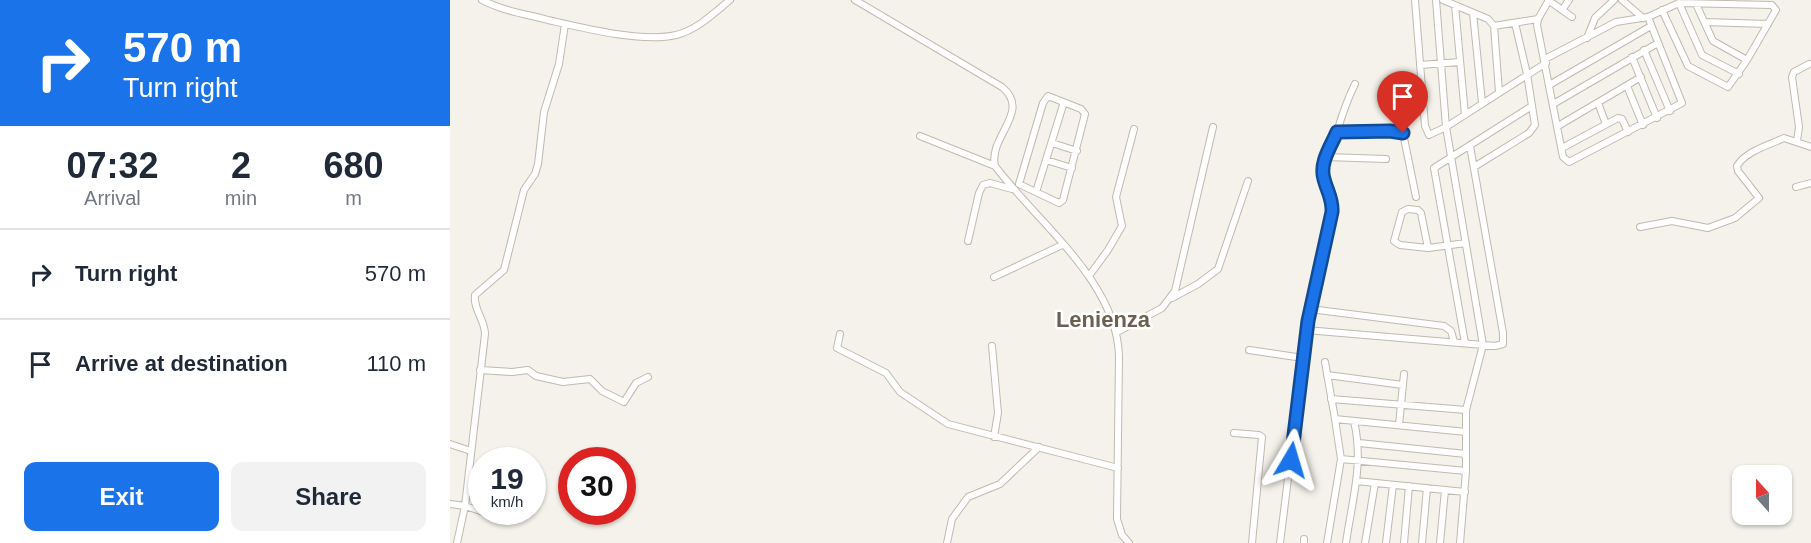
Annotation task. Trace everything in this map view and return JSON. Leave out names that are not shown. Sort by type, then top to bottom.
[{"type":"street","points":[[482,0],[508,11],[618,34],[678,34],[704,21],[730,0]]},
{"type":"street","points":[[855,0],[892,20],[1008,92],[1011,97],[1010,118],[993,153],[995,166],[1089,276],[1105,300],[1116,332],[1119,354],[1117,519],[1122,535],[1129,543]]},
{"type":"street","points":[[1415,0],[1427,134],[1429,135],[1465,115],[1545,61],[1616,22],[1645,18],[1679,3],[1774,6]]},
{"type":"street","points":[[1436,0],[1439,63],[1446,127],[1483,345],[1466,410],[1466,471],[1460,543]]},
{"type":"street","points":[[1443,0],[1488,19],[1494,26],[1499,92]]},
{"type":"street","points":[[1572,17],[1548,0],[1538,18],[1562,148],[1565,160],[1569,162],[1680,106],[1682,101],[1651,26],[1645,18],[1622,0]]},
{"type":"street","points":[[1562,10],[1569,0]]},
{"type":"street","points":[[1587,38],[1595,18],[1614,0]]},
{"type":"street","points":[[1662,10],[1689,68],[1728,87],[1739,74],[1768,24],[1776,10],[1774,6],[1778,0]]},
{"type":"street","points":[[1679,3],[1702,55],[1739,74]]},
{"type":"street","points":[[1696,4],[1715,42],[1747,60]]},
{"type":"street","points":[[1455,5],[1465,115]]},
{"type":"street","points":[[1473,13],[1482,103]]},
{"type":"street","points":[[1494,26],[1538,18]]},
{"type":"street","points":[[1705,22],[1768,24]]},
{"type":"street","points":[[1474,167],[1533,129],[1535,121],[1515,23]]},
{"type":"street","points":[[471,447],[485,328],[476,305],[475,294],[504,270],[524,190],[535,174],[538,164],[544,112],[559,64],[565,24]]},
{"type":"street","points":[[1551,84],[1651,26]]},
{"type":"street","points":[[1555,103],[1658,42]]},
{"type":"street","points":[[1644,50],[1670,111]]},
{"type":"street","points":[[1632,57],[1657,118]]},
{"type":"street","points":[[1420,65],[1460,62]]},
{"type":"street","points":[[1797,141],[1799,127],[1792,77],[1794,72],[1809,64]]},
{"type":"street","points":[[1558,126],[1641,77]]},
{"type":"street","points":[[1280,543],[1306,330],[1332,212],[1333,203],[1323,173],[1340,116],[1354,84]]},
{"type":"street","points":[[1627,86],[1642,125]]},
{"type":"street","points":[[1015,192],[1021,185],[1045,99],[1050,96],[1081,109],[1085,114],[1077,151],[1061,202],[1057,203],[1021,185]]},
{"type":"street","points":[[1036,192],[1064,102]]},
{"type":"street","points":[[1598,103],[1606,124]]},
{"type":"street","points":[[1465,343],[1434,172],[1436,165],[1532,106]]},
{"type":"street","points":[[1562,148],[1620,118],[1628,132]]},
{"type":"street","points":[[1172,298],[1213,127]]},
{"type":"street","points":[[1089,276],[1122,226],[1116,197],[1134,129]]},
{"type":"street","points":[[1337,132],[1390,131],[1403,133],[1416,197]]},
{"type":"street","points":[[920,136],[995,166]]},
{"type":"street","points":[[1640,227],[1676,221],[1705,228],[1735,218],[1760,198],[1740,173],[1738,164],[1762,147],[1781,139],[1786,138],[1811,147]]},
{"type":"street","points":[[1052,143],[1077,151]]},
{"type":"street","points":[[1306,330],[1500,345],[1504,339],[1470,146]]},
{"type":"street","points":[[1326,157],[1386,159]]},
{"type":"street","points":[[1046,160],[1072,168]]},
{"type":"street","points":[[1116,332],[1149,316],[1172,298],[1204,281],[1218,269],[1248,181]]},
{"type":"street","points":[[968,241],[983,185],[990,183],[1015,192]]},
{"type":"street","points":[[1796,187],[1811,183]]},
{"type":"street","points":[[1428,248],[1421,213],[1414,209],[1405,210],[1400,218],[1394,241],[1400,245],[1428,248],[1466,243]]},
{"type":"street","points":[[994,277],[1062,245]]},
{"type":"street","points":[[1310,309],[1444,326],[1451,331],[1454,342]]},
{"type":"street","points":[[1403,338],[1404,322]]},
{"type":"street","points":[[840,334],[837,348],[886,373],[900,392],[936,417],[961,429],[1118,468]]},
{"type":"street","points":[[992,346],[998,413],[994,437]]},
{"type":"street","points":[[1249,351],[1303,358]]},
{"type":"street","points":[[1325,362],[1341,459],[1327,543]]},
{"type":"street","points":[[480,370],[512,372],[528,370],[536,376],[563,382],[590,379],[602,391],[624,402],[636,383],[648,377]]},
{"type":"street","points":[[1399,425],[1404,374]]},
{"type":"street","points":[[1327,375],[1403,385]]},
{"type":"street","points":[[1331,399],[1466,410]]},
{"type":"street","points":[[1335,418],[1466,432]]},
{"type":"street","points":[[1346,543],[1359,462],[1359,443],[1354,421]]},
{"type":"street","points":[[1234,433],[1262,437],[1252,543]]},
{"type":"street","points":[[1359,443],[1466,454]]},
{"type":"street","points":[[450,444],[468,450]]},
{"type":"street","points":[[947,543],[952,519],[968,497],[1000,484],[1039,447]]},
{"type":"street","points":[[1341,459],[1466,471]]},
{"type":"street","points":[[457,543],[468,478]]},
{"type":"street","points":[[1356,480],[1465,492]]},
{"type":"street","points":[[1365,543],[1375,483]]},
{"type":"street","points":[[1386,543],[1393,485]]},
{"type":"street","points":[[1404,543],[1409,486]]},
{"type":"street","points":[[1422,543],[1427,488]]},
{"type":"street","points":[[1440,543],[1445,490]]},
{"type":"street","points":[[450,504],[468,507]]},
{"type":"district","name":"Lenienza","points":[[1103,319]]},
{"type":"route","points":[[1291,460],[1308,321],[1333,203],[1323,178],[1323,165],[1337,132],[1390,131],[1403,133]]}]
